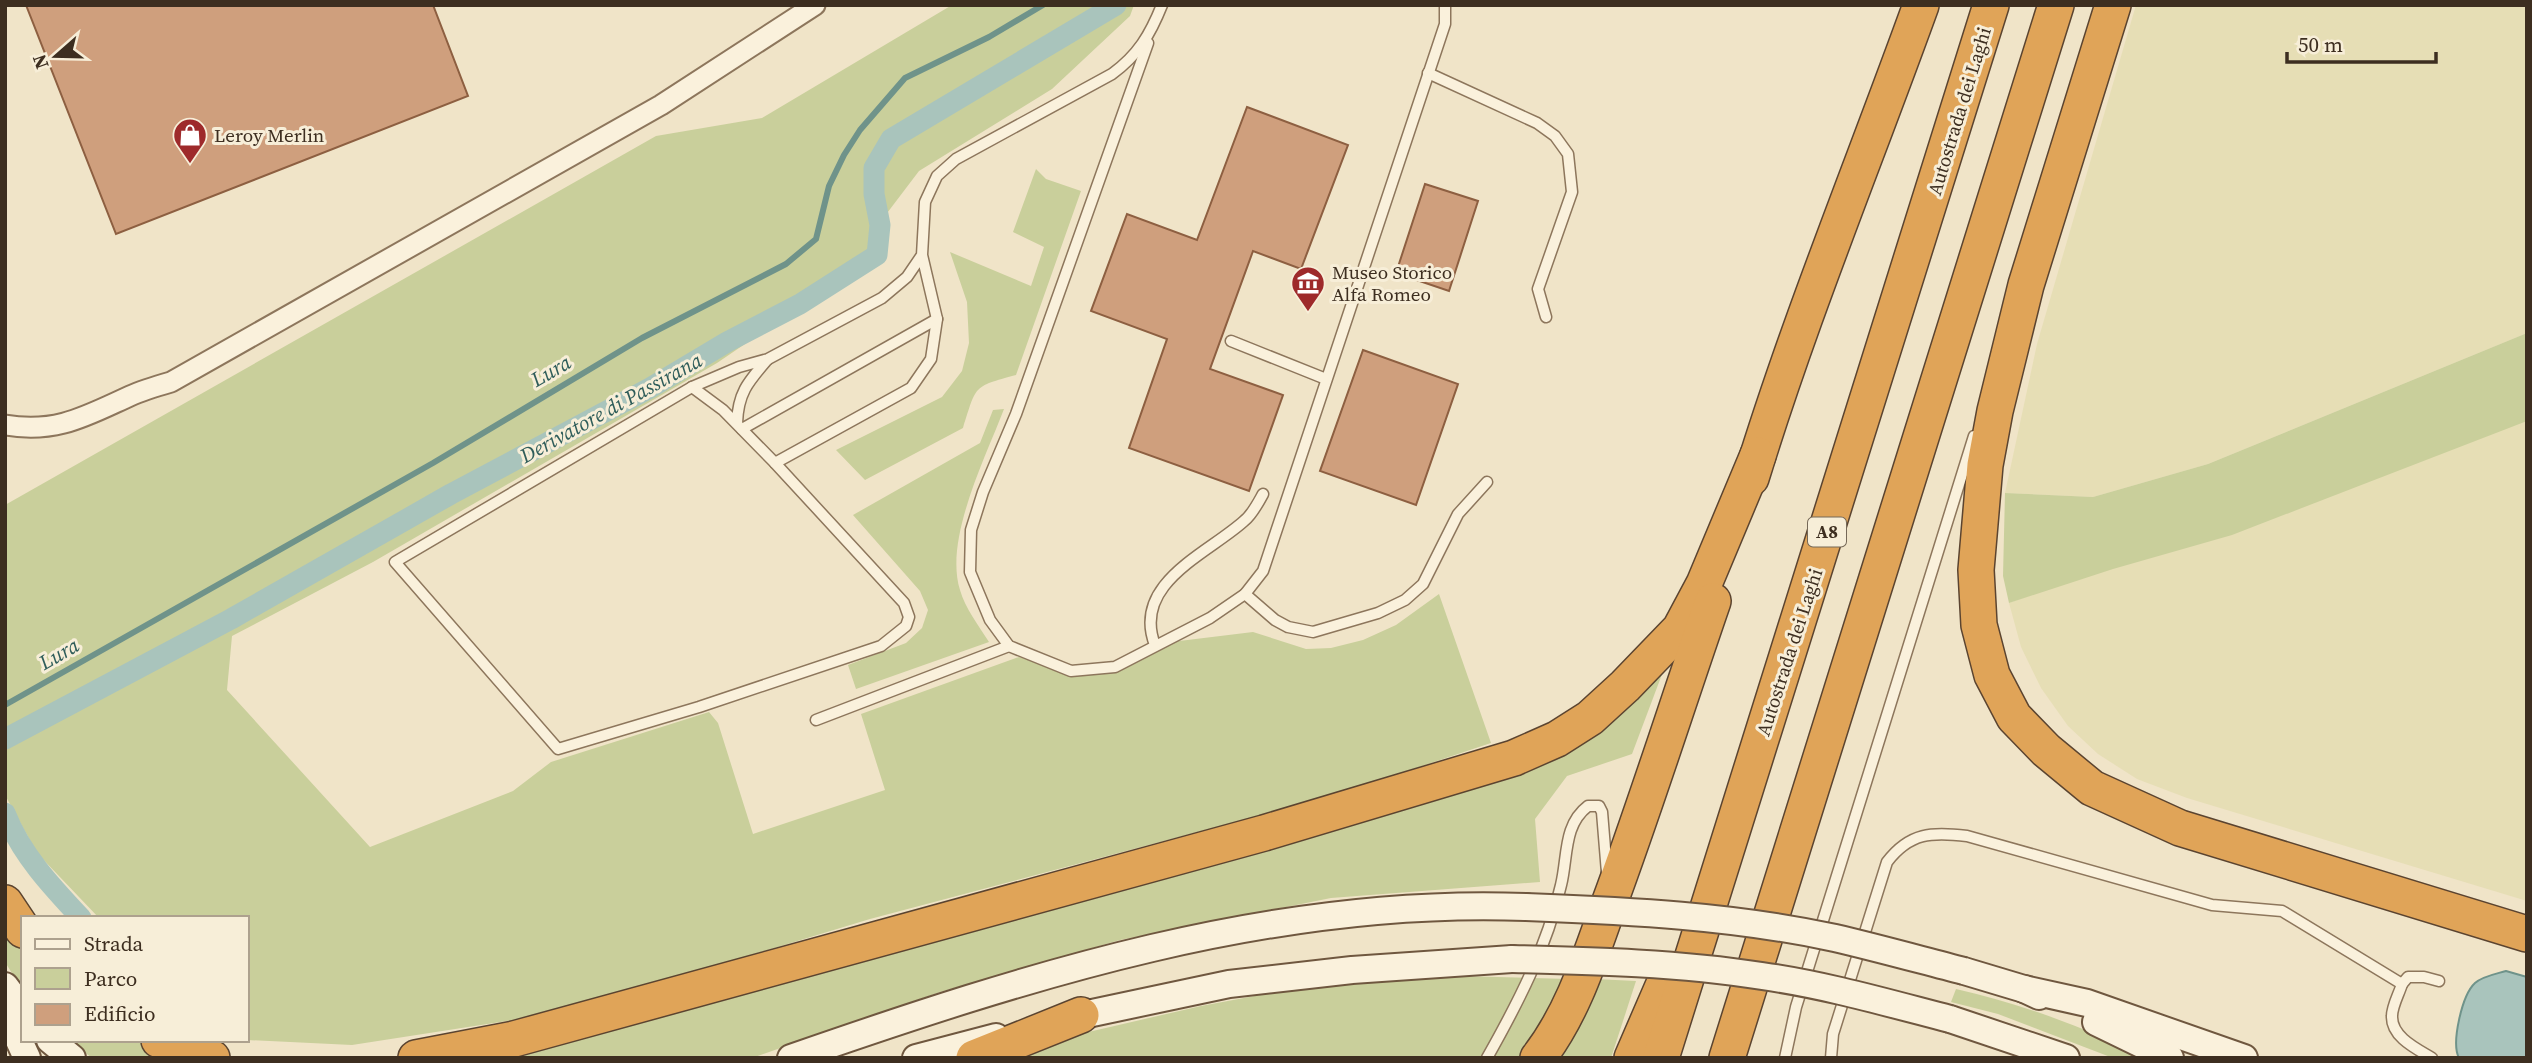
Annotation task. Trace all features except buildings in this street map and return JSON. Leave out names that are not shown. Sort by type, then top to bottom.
[{"type":"highway","points":[[1538,1058],[1552,1040],[1581,982],[1713,601],[1758,455],[1824,262],[1921,5]]},
{"type":"highway","name":"Autostrada dei Laghi","points":[[1661,1058],[1991,5]]},
{"type":"highway","points":[[1727,1058],[2056,5]]},
{"type":"highway","points":[[2113,5],[2026,285],[1994,411],[1985,465],[1976,570],[1979,625],[1992,675],[2014,718],[2046,750],[2092,788],[2179,828],[2527,934]]},
{"type":"highway","points":[[416,1058],[514,1039],[1264,833],[1514,758],[1557,739],[1590,718],[1625,687],[1680,629],[1704,584],[1758,455]]},
{"type":"highway","points":[[1632,1058],[1724,857]]},
{"type":"highway","points":[[5,903],[21,927]]},
{"type":"highway","points":[[974,1058],[1081,1015]]},
{"type":"highway","points":[[165,1042],[212,1058]]},
{"type":"main road","points":[[791,1058],[925,1011],[1084,965],[1200,938],[1272,924],[1393,909],[1478,905],[1687,916],[1835,938],[2024,989],[2087,1003],[2244,1058]]},
{"type":"main road","points":[[916,1058],[1081,1015],[1229,984],[1352,970],[1512,959],[1684,965],[1751,974],[1823,987],[1950,1019],[2066,1058]]},
{"type":"main road","points":[[5,986],[21,1007]]},
{"type":"main road","points":[[2024,989],[2170,1058]]},
{"type":"main road","points":[[5,1010],[27,1058]]},
{"type":"main road","points":[[2011,1038],[2051,1058]]},
{"type":"main road","points":[[52,1042],[72,1058]]},
{"type":"street","points":[[5,425],[29,428],[70,422],[93,415],[131,395],[171,382],[661,105],[815,5]]},
{"type":"lane","points":[[1162,5],[1016,414],[983,492],[971,530],[970,572],[990,620],[1009,646],[1071,671],[1115,667],[1210,618],[1245,594],[1263,571],[1445,24],[1445,5]]},
{"type":"lane","points":[[775,463],[911,388],[931,359],[937,319],[922,254],[925,202],[937,176],[956,159],[1112,74],[1129,61],[1152,31]]},
{"type":"lane","points":[[1428,73],[1537,122],[1555,136],[1568,154],[1572,192],[1538,289],[1546,317]]},
{"type":"lane","points":[[692,387],[740,426],[904,604],[909,617],[906,626],[881,646],[620,732],[558,749],[395,562],[692,387],[739,367],[768,359],[883,299],[907,277],[922,254]]},
{"type":"lane","points":[[1986,397],[2026,285]]},
{"type":"lane","points":[[740,426],[937,319]]},
{"type":"lane","points":[[1231,341],[1326,379]]},
{"type":"lane","points":[[740,426],[738,402],[748,382],[768,359]]},
{"type":"lane","points":[[1785,1058],[1796,1007],[1978,423]]},
{"type":"lane","points":[[1245,594],[1287,627],[1313,632],[1378,613],[1405,600],[1423,584],[1458,514],[1487,482]]},
{"type":"lane","points":[[1155,645],[1151,633],[1152,610],[1168,579],[1246,520],[1263,494]]},
{"type":"lane","points":[[816,720],[1009,646]]},
{"type":"lane","points":[[1487,1058],[1525,989],[1562,883],[1565,850],[1573,824],[1579,813],[1588,806],[1599,806],[1602,812],[1610,902]]},
{"type":"lane","points":[[1831,1058],[1833,1034],[1887,862],[1899,846],[1937,832],[1967,836],[2212,905],[2281,911],[2402,984]]},
{"type":"lane","points":[[2432,1058],[2401,1037],[2393,1024],[2391,1014],[2402,984],[2408,977],[2424,976],[2439,981]]},
{"type":"shaded area","points":[[2136,5],[2527,5],[2527,333],[2208,464],[2093,497],[2005,493],[2037,344]]},
{"type":"shaded area","points":[[2527,413],[2527,901],[2187,798],[2137,779],[2098,754],[2068,726],[2041,688],[2021,647],[2009,603]]},
{"type":"green space","points":[[952,5],[1134,5],[1130,16],[1052,89],[919,171],[878,225],[864,263],[717,363],[373,562],[232,636],[227,690],[370,847],[513,791],[551,762],[709,712],[718,723],[753,834],[885,790],[861,714],[1019,657],[1043,665],[1118,669],[1171,642],[1253,632],[1306,649],[1331,648],[1363,640],[1396,625],[1439,594],[1491,743],[1254,817],[870,919],[559,1013],[352,1045],[248,1040],[248,916],[97,916],[37,853],[5,795],[5,505],[656,136],[762,118]]},
{"type":"green space","points":[[1036,169],[1046,179],[1081,191],[1016,375],[991,382],[978,390],[963,428],[865,480],[836,450],[942,397],[962,371],[969,343],[967,302],[950,252],[1031,286],[1044,247],[1013,232]]},
{"type":"green space","points":[[2527,333],[2527,421],[2232,535],[2113,569],[2009,603],[2003,576],[2005,493],[2093,497],[2208,464]]},
{"type":"green space","points":[[1004,409],[969,499],[957,547],[957,570],[962,597],[989,642],[856,689],[848,665],[906,643],[922,628],[928,610],[920,591],[853,515],[980,443],[993,410]]},
{"type":"green space","points":[[1676,637],[1632,754],[1567,776],[1535,819],[1540,882],[1331,898],[1120,940],[940,992],[752,1058],[464,1058],[1517,766]]},
{"type":"green space","points":[[5,919],[21,942],[21,988],[5,962]]},
{"type":"green space","points":[[1458,976],[1569,979],[1526,1058],[1023,1058],[1058,1039],[1201,1006],[1298,988],[1375,979]]},
{"type":"green space","points":[[1595,979],[1636,981],[1611,1058],[1550,1058]]},
{"type":"green space","points":[[1956,989],[2054,1018],[2148,1058],[2113,1058],[1998,1014],[1951,1002]]},
{"type":"green space","points":[[72,1042],[144,1042],[183,1058],[92,1058]]},
{"type":"water","points":[[2506,971],[2527,977],[2527,1058],[2459,1058],[2457,1031],[2470,989],[2482,979]]},
{"type":"waterway","name":"Lura","points":[[5,705],[433,463],[642,338],[786,264],[816,239],[829,186],[844,155],[860,130],[905,78],[989,37],[1043,5]]},
{"type":"waterway","name":"Derivatore di Passirana","points":[[5,739],[231,619],[451,494],[650,388],[727,342],[800,304],[877,255],[880,225],[874,194],[874,168],[891,139],[1116,5]]},
{"type":"waterway","name":"Derivatore di Passirana","points":[[5,813],[28,856],[79,916]]},
{"type":"place","name":"Leroy Merlin","points":[[190,165]]},
{"type":"place","name":"Museo Storico Alfa Romeo","points":[[1308,313]]}]
